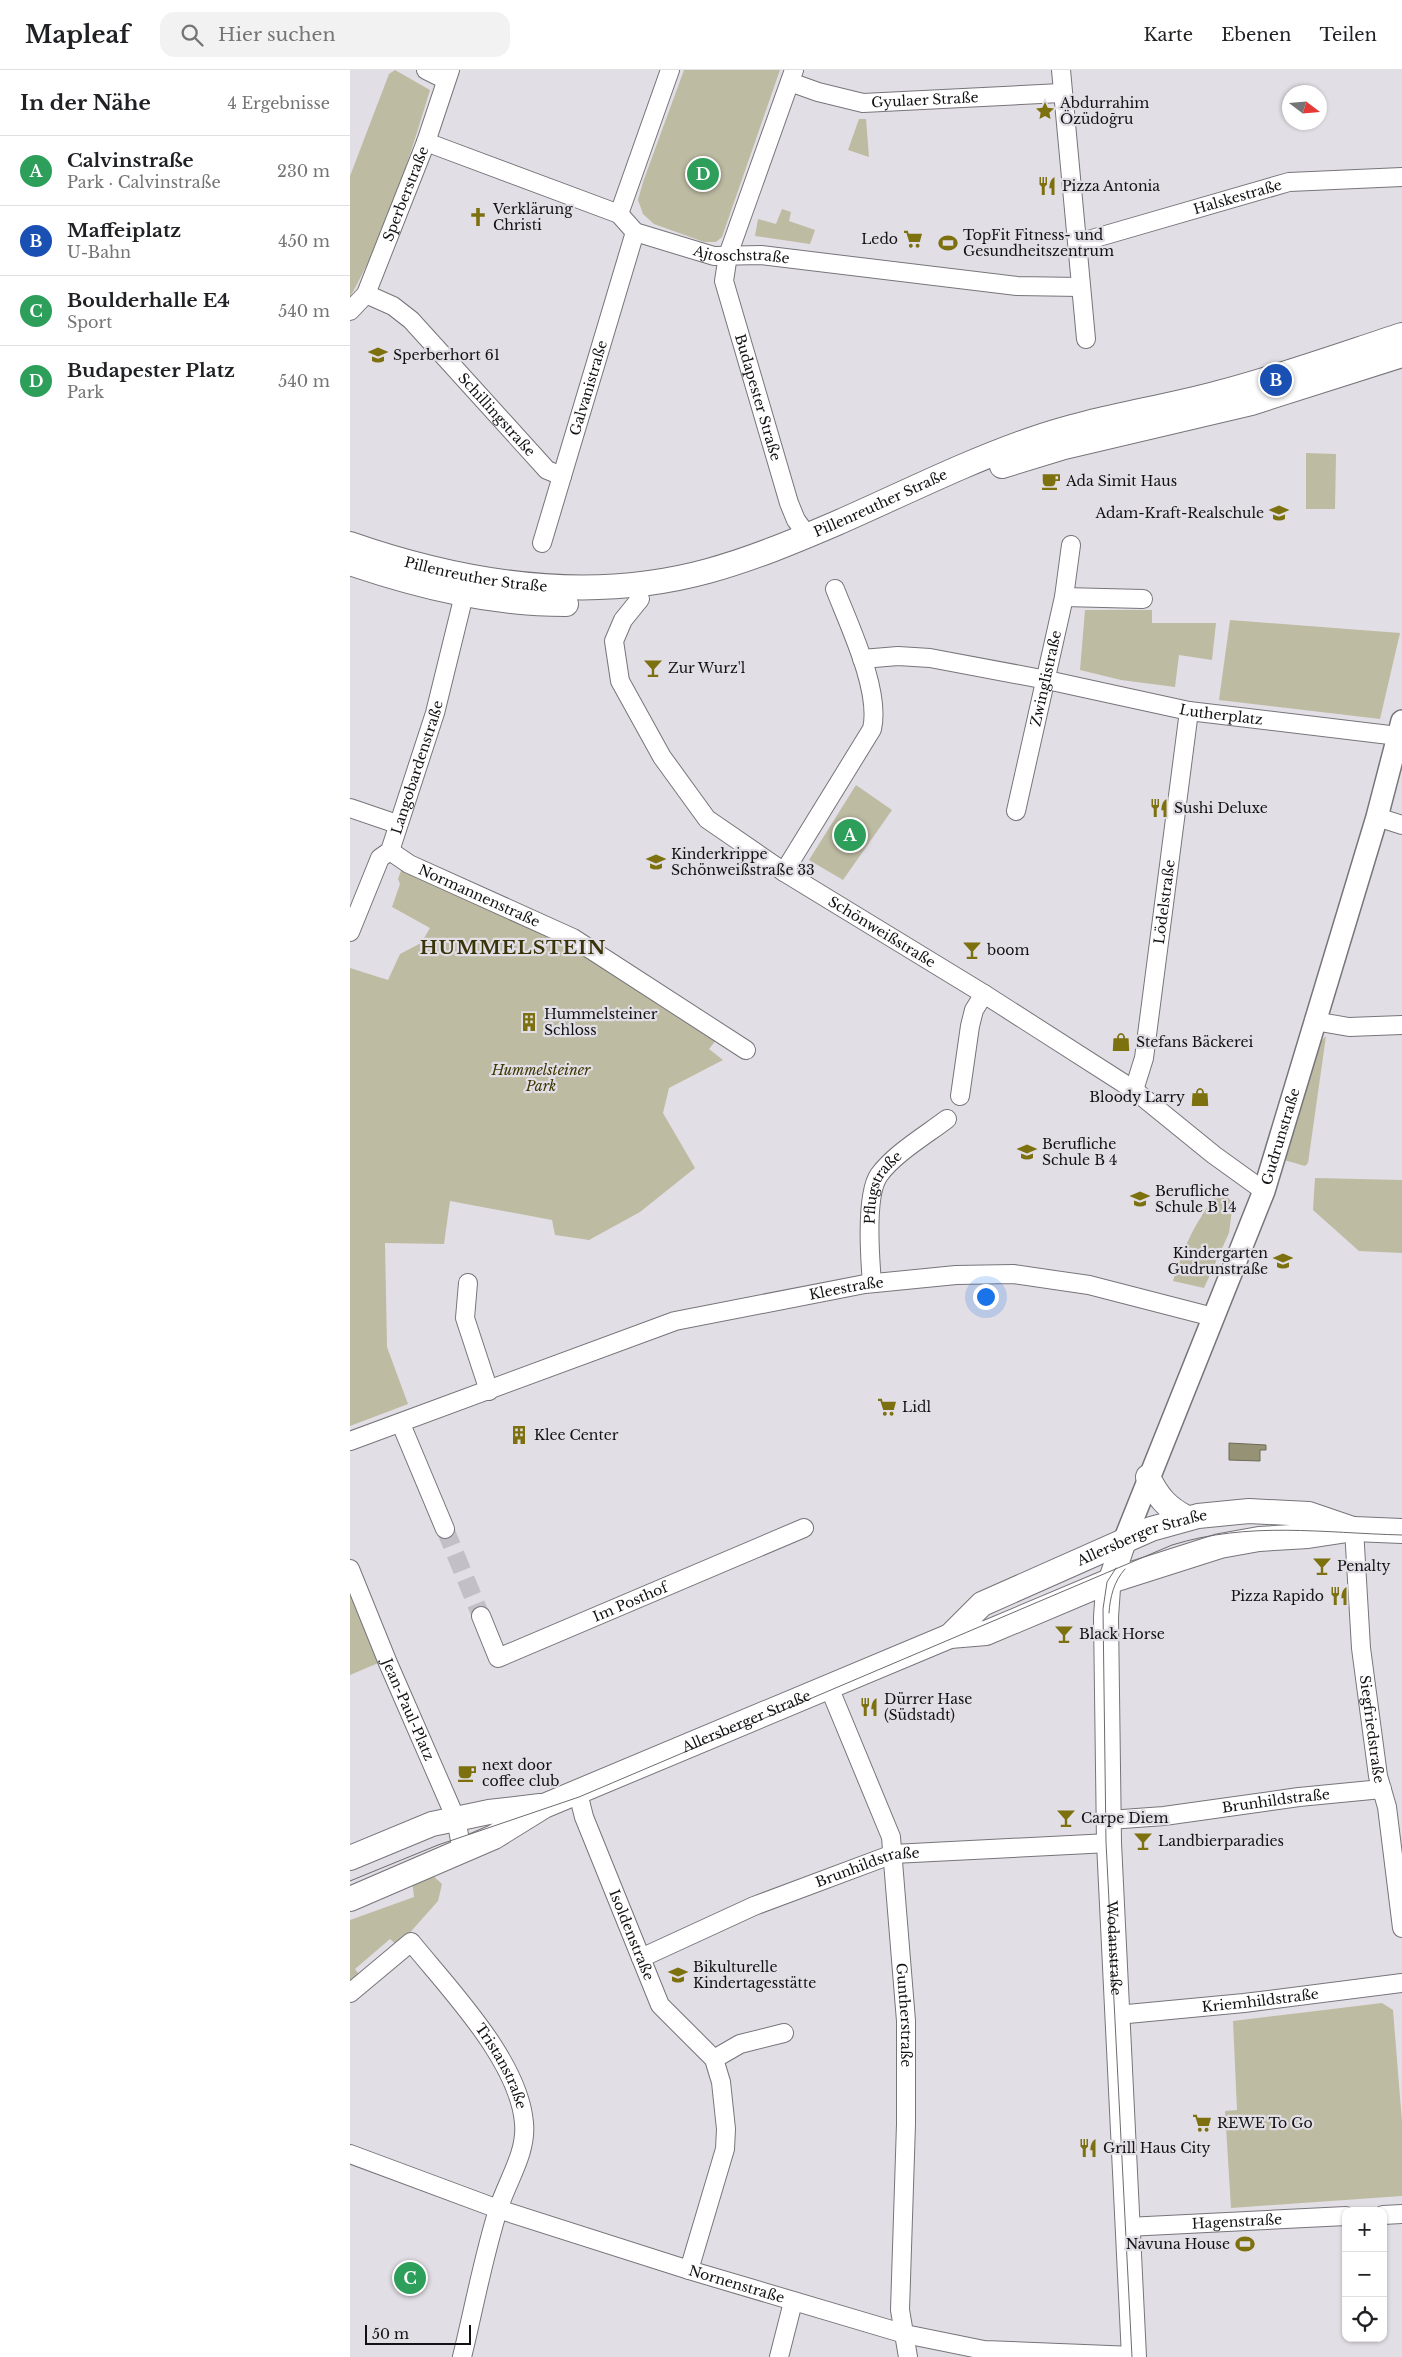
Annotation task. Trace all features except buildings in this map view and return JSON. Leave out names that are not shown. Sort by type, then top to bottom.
[{"type":"main road","name":"Pillenreuther Straße","points":[[350,544],[419,566],[469,578],[528,586],[590,588],[669,579],[706,571],[757,555],[1034,438],[1096,419],[1219,393],[1402,335]]},
{"type":"main road","name":"Pillenreuther Straße","points":[[350,563],[401,579],[464,595],[503,601],[556,604],[640,599],[713,584],[767,566],[944,489],[1035,456],[1251,403],[1402,355]]},
{"type":"main road","points":[[1148,1477],[1162,1502],[1187,1518]]},
{"type":"main road","name":"Allersberger Straße","points":[[950,1636],[982,1604],[1164,1524],[1187,1518],[1236,1511],[1271,1511],[1310,1514],[1354,1529]]},
{"type":"main road","name":"Allersberger Straße","points":[[350,1899],[494,1837],[544,1806],[950,1636],[986,1633],[1110,1581],[1189,1554],[1228,1544],[1273,1537],[1308,1536],[1354,1529],[1402,1531]]},
{"type":"main road","name":"Wodanstraße","points":[[1124,1541],[1110,1581],[1106,1617],[1109,1831],[1134,2357]]},
{"type":"main road","name":"Allersberger Straße","points":[[350,1858],[424,1827],[489,1812],[544,1806]]},
{"type":"street","points":[[426,70],[448,75]]},
{"type":"street","points":[[619,214],[670,70]]},
{"type":"street","points":[[1061,70],[1086,339]]},
{"type":"street","name":"Sperberstraße","points":[[350,311],[366,294],[426,142],[448,75]]},
{"type":"street","name":"Gyulaer Straße","points":[[792,76],[818,92],[863,104],[1062,93]]},
{"type":"street","name":"Budapester Straße","points":[[792,76],[728,255],[724,281],[789,503],[796,520],[807,535]]},
{"type":"street","points":[[426,142],[619,214],[634,232]]},
{"type":"street","name":"Halskestraße","points":[[1078,243],[1289,182],[1402,177]]},
{"type":"street","name":"Ajtoschstraße","points":[[634,232],[714,256],[761,255],[1017,286],[1080,286]]},
{"type":"street","name":"Galvanistraße","points":[[542,543],[634,232]]},
{"type":"street","name":"Schillingstraße","points":[[366,294],[394,306],[411,320],[547,470],[562,476]]},
{"type":"street","name":"Zwinglistraße","points":[[1016,811],[1047,680],[1064,597],[1071,545]]},
{"type":"street","points":[[784,872],[872,729],[875,710],[862,659],[835,589]]},
{"type":"street","name":"Langobardenstraße","points":[[350,932],[380,858],[390,851],[435,713],[464,595]]},
{"type":"street","points":[[1064,597],[1143,599]]},
{"type":"street","name":"Schönweißstraße","points":[[640,599],[623,620],[614,641],[620,681],[662,757],[707,819],[784,872],[984,994],[1134,1090],[1214,1156],[1264,1191]]},
{"type":"street","name":"Lutherplatz","points":[[862,659],[898,656],[930,658],[1047,680],[1189,711],[1400,729]]},
{"type":"street","name":"Lödelstraße","points":[[1134,1090],[1144,1058],[1189,711]]},
{"type":"street","name":"Gudrunstraße","points":[[1124,1541],[1264,1191],[1376,818],[1400,729]]},
{"type":"street","points":[[350,808],[398,824]]},
{"type":"street","points":[[1376,818],[1402,825]]},
{"type":"street","name":"Normannenstraße","points":[[390,851],[409,864],[573,938],[746,1050]]},
{"type":"street","points":[[960,1096],[970,1026],[974,1010],[984,994]]},
{"type":"street","points":[[1314,1020],[1349,1027],[1402,1025]]},
{"type":"street","name":"Pflugstraße","points":[[872,1283],[869,1248],[872,1194],[878,1176],[905,1150],[947,1119]]},
{"type":"street","name":"Kleestraße","points":[[350,1441],[401,1424],[675,1321],[872,1283],[956,1275],[1012,1274],[1089,1285],[1213,1317]]},
{"type":"street","points":[[468,1283],[465,1318],[489,1391]]},
{"type":"street","points":[[401,1424],[445,1529]]},
{"type":"street","name":"Im Posthof","points":[[481,1616],[498,1658],[804,1528]]},
{"type":"street","name":"Siegfriedstraße","points":[[1354,1529],[1361,1648],[1378,1776],[1387,1807],[1402,1928]]},
{"type":"street","name":"Jean-Paul-Platz","points":[[350,1570],[456,1819],[462,1851]]},
{"type":"street","name":"Guntherstraße","points":[[829,1687],[891,1837],[906,2021],[906,2124],[900,2310],[908,2357]]},
{"type":"street","name":"Brunhildstraße","points":[[641,1958],[754,1906],[893,1854],[1109,1831],[1164,1816],[1299,1797],[1382,1789]]},
{"type":"street","name":"Isoldenstraße","points":[[578,1793],[584,1817],[660,2005],[714,2059]]},
{"type":"street","name":"Tristanstraße","points":[[350,1993],[411,1942],[496,2049],[514,2087],[524,2122],[525,2140],[498,2209],[462,2357]]},
{"type":"street","name":"Kriemhildstraße","points":[[1118,2015],[1244,2003],[1402,1983]]},
{"type":"street","points":[[689,2270],[725,2149],[726,2129],[722,2091],[714,2059],[740,2044],[784,2033]]},
{"type":"street","name":"Nornenstraße","points":[[350,2154],[498,2209],[793,2302],[905,2334],[984,2350],[1134,2357]]},
{"type":"street","points":[[1387,2215],[1402,2214]]},
{"type":"street","name":"Hagenstraße","points":[[1127,2227],[1342,2216]]},
{"type":"street","points":[[779,2357],[793,2302]]},
{"type":"green space","points":[[395,70],[430,90],[386,222],[350,297],[350,176],[389,74]]},
{"type":"green space","points":[[684,70],[780,70],[722,237],[716,242],[704,242],[654,224],[643,214],[638,200]]},
{"type":"green space","points":[[859,119],[866,119],[869,157],[848,150]]},
{"type":"green space","points":[[782,209],[791,212],[789,221],[815,230],[810,244],[755,236],[758,219],[776,224]]},
{"type":"green space","points":[[1306,453],[1336,454],[1335,509],[1306,509]]},
{"type":"green space","points":[[1085,610],[1152,610],[1152,623],[1216,623],[1212,660],[1179,655],[1175,687],[1121,680],[1080,670]]},
{"type":"green space","points":[[1230,620],[1400,633],[1380,719],[1219,700]]},
{"type":"green space","points":[[856,785],[892,810],[843,880],[809,860]]},
{"type":"green space","name":"Hummelsteiner Park","points":[[402,868],[540,929],[717,1039],[709,1049],[723,1060],[669,1088],[663,1113],[695,1168],[640,1212],[589,1240],[555,1235],[552,1220],[450,1201],[444,1244],[385,1243],[387,1347],[408,1404],[350,1426],[350,968],[388,980],[400,954],[421,943],[430,928],[392,907],[400,884],[398,879]]},
{"type":"green space","points":[[1326,1036],[1308,1163],[1305,1166],[1284,1160],[1320,1042]]},
{"type":"green space","points":[[1315,1178],[1402,1180],[1402,1253],[1359,1251],[1313,1210]]},
{"type":"green space","points":[[1219,1191],[1233,1202],[1229,1233],[1204,1288],[1173,1281],[1191,1234]]},
{"type":"green space","points":[[350,1583],[383,1661],[350,1675]]},
{"type":"green space","points":[[430,1873],[442,1884],[438,1901],[398,1946],[390,1939],[355,1969],[361,1977],[350,1987],[350,1920],[414,1897],[412,1880]]},
{"type":"green space","points":[[1382,2003],[1393,2010],[1402,2122],[1402,2196],[1231,2208],[1225,2111],[1237,2110],[1233,2021]]},
{"type":"shaded area","points":[[1229,1443],[1266,1445],[1266,1450],[1260,1450],[1260,1461],[1229,1460]]},
{"type":"tunnel","points":[[445,1529],[481,1616]]},
{"type":"tram line","points":[[350,1881],[438,1845],[579,1797],[1172,1545],[1230,1533],[1258,1531],[1286,1530],[1402,1535]]},
{"type":"tram line","points":[[1116,1568],[1107,1582],[1103,1609],[1106,1842],[1132,2357]]},
{"type":"tram line","points":[[1109,1613],[1113,1590],[1125,1569]]},
{"type":"place","name":"Abdurrahim Özüdoğru","points":[[1045,111]]},
{"type":"place","name":"Budapester Platz","points":[[703,174]]},
{"type":"place","name":"Pizza Antonia","points":[[1047,186]]},
{"type":"place","name":"Verklärung Christi","points":[[478,217]]},
{"type":"place","name":"Ledo","points":[[913,239]]},
{"type":"place","name":"TopFit Fitness- und Gesundheitszentrum","points":[[948,243]]},
{"type":"place","name":"Sperberhort 61","points":[[378,355]]},
{"type":"place","name":"Maffeiplatz","points":[[1276,380]]},
{"type":"place","name":"Ada Simit Haus","points":[[1051,481]]},
{"type":"place","name":"Adam-Kraft-Realschule","points":[[1279,513]]},
{"type":"place","name":"Zur Wurz'l","points":[[653,668]]},
{"type":"place","name":"Sushi Deluxe","points":[[1159,808]]},
{"type":"place","name":"Calvinstraße","points":[[850,835]]},
{"type":"place","name":"Kinderkrippe Schönweißstraße 33","points":[[656,862]]},
{"type":"place","name":"boom","points":[[972,950]]},
{"type":"place","name":"Hummelsteiner Schloss","points":[[529,1022]]},
{"type":"place","name":"Stefans Bäckerei","points":[[1121,1042]]},
{"type":"place","name":"Bloody Larry","points":[[1200,1097]]},
{"type":"place","name":"Berufliche Schule B 4","points":[[1027,1152]]},
{"type":"place","name":"Berufliche Schule B 14","points":[[1140,1199]]},
{"type":"place","name":"Kindergarten Gudrunstraße","points":[[1283,1261]]},
{"type":"place","name":"Lidl","points":[[887,1407]]},
{"type":"place","name":"Klee Center","points":[[519,1435]]},
{"type":"place","name":"Penalty","points":[[1322,1566]]},
{"type":"place","name":"Pizza Rapido","points":[[1339,1596]]},
{"type":"place","name":"Black Horse","points":[[1064,1634]]},
{"type":"place","name":"Dürrer Hase (Südstadt)","points":[[869,1707]]},
{"type":"place","name":"next door coffee club","points":[[467,1773]]},
{"type":"place","name":"Carpe Diem","points":[[1066,1818]]},
{"type":"place","name":"Landbierparadies","points":[[1143,1841]]},
{"type":"place","name":"Bikulturelle Kindertagesstätte","points":[[678,1975]]},
{"type":"place","name":"REWE To Go","points":[[1202,2123]]},
{"type":"place","name":"Grill Haus City","points":[[1088,2148]]},
{"type":"place","name":"Navuna House","points":[[1245,2244]]},
{"type":"place","name":"Boulderhalle E4","points":[[410,2278]]},
{"type":"district","name":"HUMMELSTEIN","points":[[513,947]]}]
